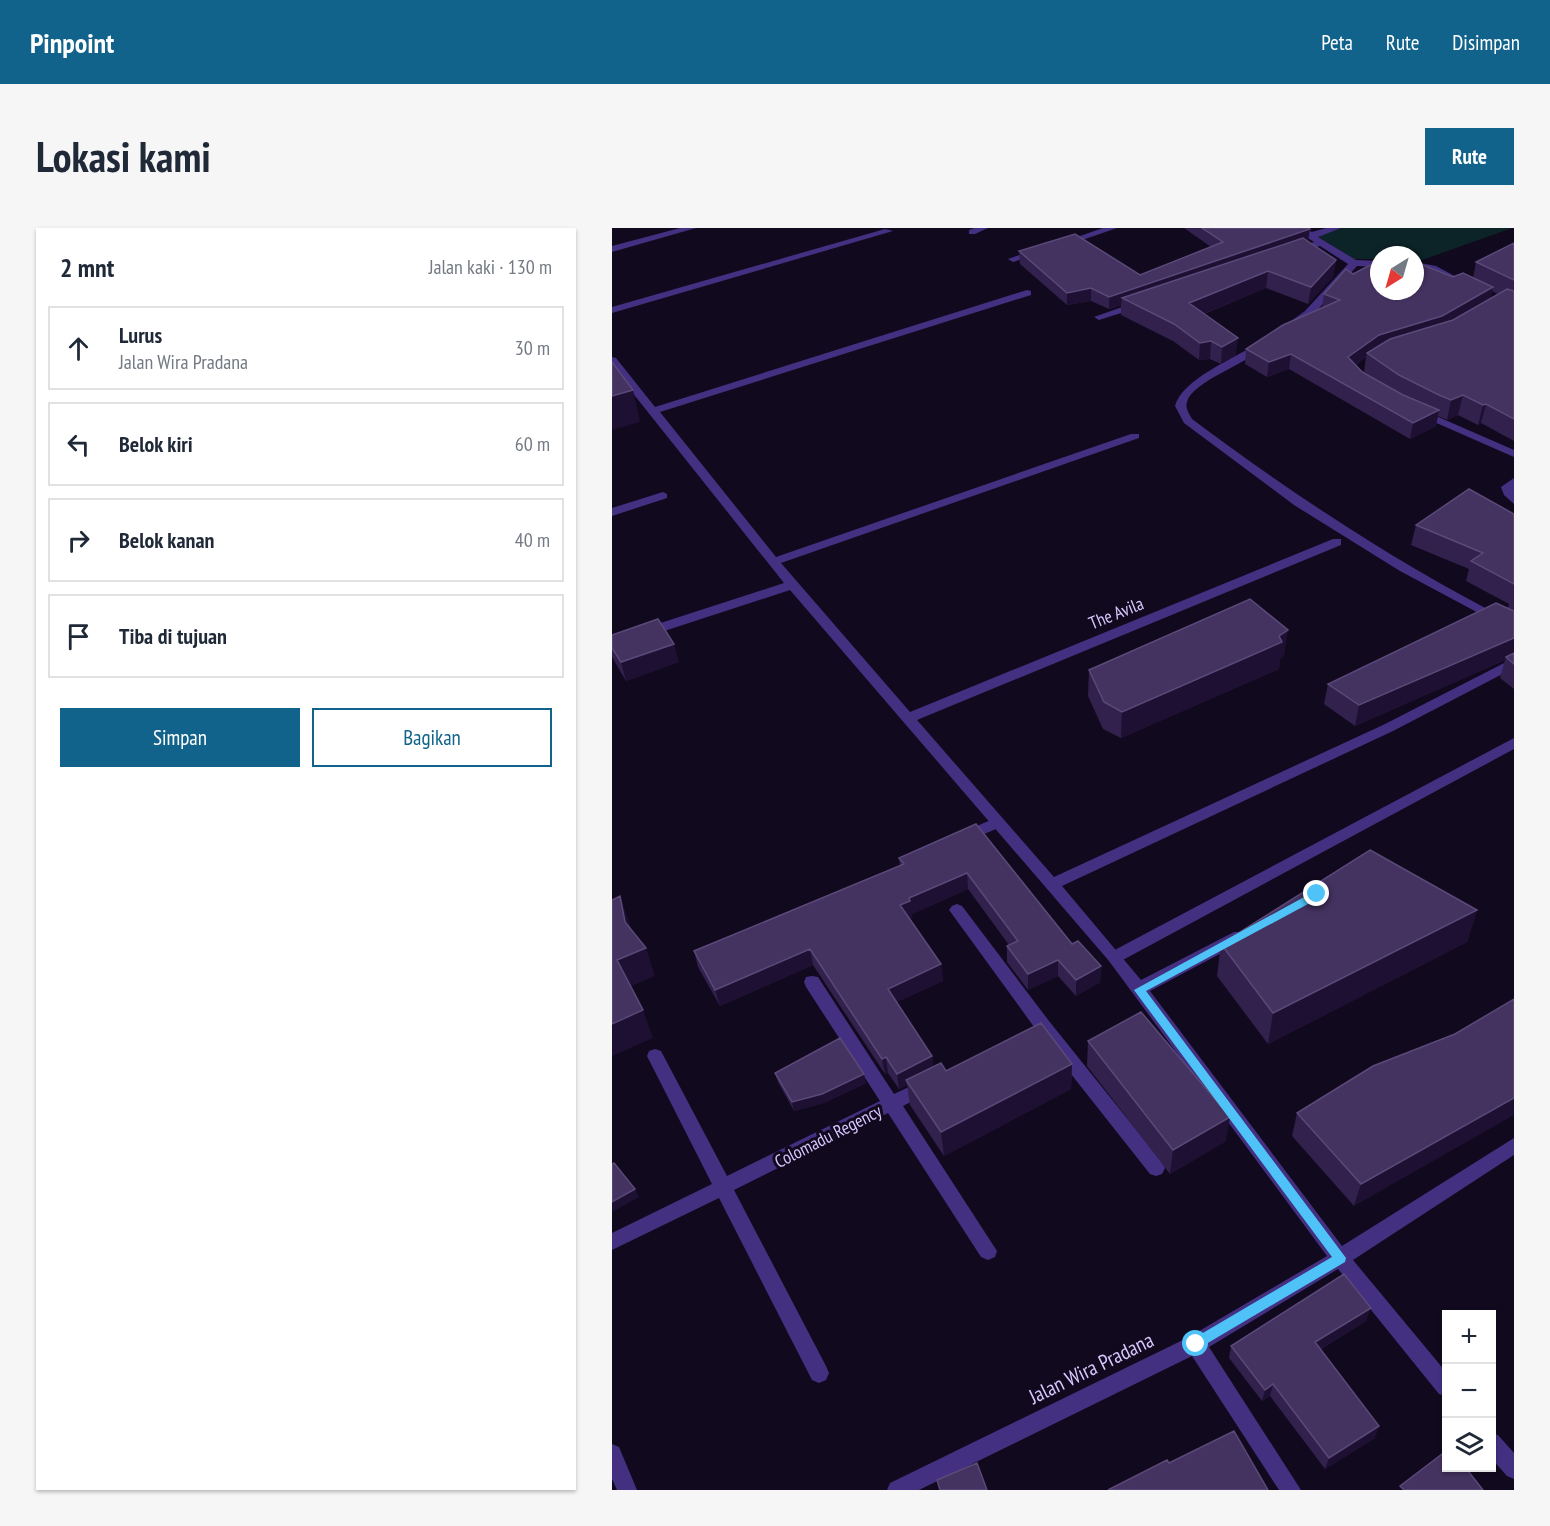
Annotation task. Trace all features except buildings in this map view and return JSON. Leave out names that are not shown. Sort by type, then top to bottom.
[{"type":"street","points":[[612,249],[691,228]]},
{"type":"street","points":[[972,231],[983,228]]},
{"type":"street","points":[[1013,259],[1112,228]]},
{"type":"street","points":[[1298,228],[1354,263],[1370,264]]},
{"type":"street","points":[[1310,236],[1336,228]]},
{"type":"street","points":[[612,310],[888,231]]},
{"type":"street","points":[[1289,254],[1320,243]]},
{"type":"street","points":[[1354,263],[1310,313],[1189,389],[1181,401],[1181,409],[1188,420],[1296,501],[1465,603],[1514,628]]},
{"type":"street","points":[[1424,266],[1433,268],[1464,284]]},
{"type":"street","points":[[652,411],[1027,293]]},
{"type":"street","points":[[1099,317],[1151,300]]},
{"type":"street","points":[[612,360],[792,585],[1115,957],[1340,1258],[1442,1382]]},
{"type":"street","points":[[1411,407],[1514,454]]},
{"type":"street","points":[[773,562],[1135,436]]},
{"type":"street","points":[[1514,481],[1507,487],[1508,493],[1514,500]]},
{"type":"street","points":[[612,512],[663,496]]},
{"type":"street","name":"The Avila","points":[[908,718],[1337,542]]},
{"type":"street","points":[[636,636],[792,585]]},
{"type":"street","points":[[1052,884],[1388,728],[1514,662]]},
{"type":"street","points":[[1115,957],[1514,743]]},
{"type":"street","points":[[949,844],[998,822]]},
{"type":"street","points":[[957,909],[1043,1026],[1156,1168]]},
{"type":"street","points":[[1139,990],[1254,928]]},
{"type":"street","points":[[812,982],[988,1251]]},
{"type":"street","points":[[1023,1037],[1043,1026]]},
{"type":"street","points":[[655,1056],[819,1373]]},
{"type":"street","name":"Colomadu Regency","points":[[612,1242],[943,1077]]},
{"type":"street","name":"Jalan Wira Pradana","points":[[897,1490],[1196,1344],[1340,1258],[1514,1146]]},
{"type":"street","points":[[1196,1344],[1291,1490]]},
{"type":"street","points":[[1496,1448],[1514,1469]]},
{"type":"street","points":[[612,1454],[627,1490]]},
{"type":"green space","points":[[1342,228],[1512,228],[1424,259],[1424,246],[1370,246],[1370,259],[1354,259],[1317,236]]},
{"type":"route","points":[[1196,1344],[1340,1258],[1139,990],[1317,894]]}]
